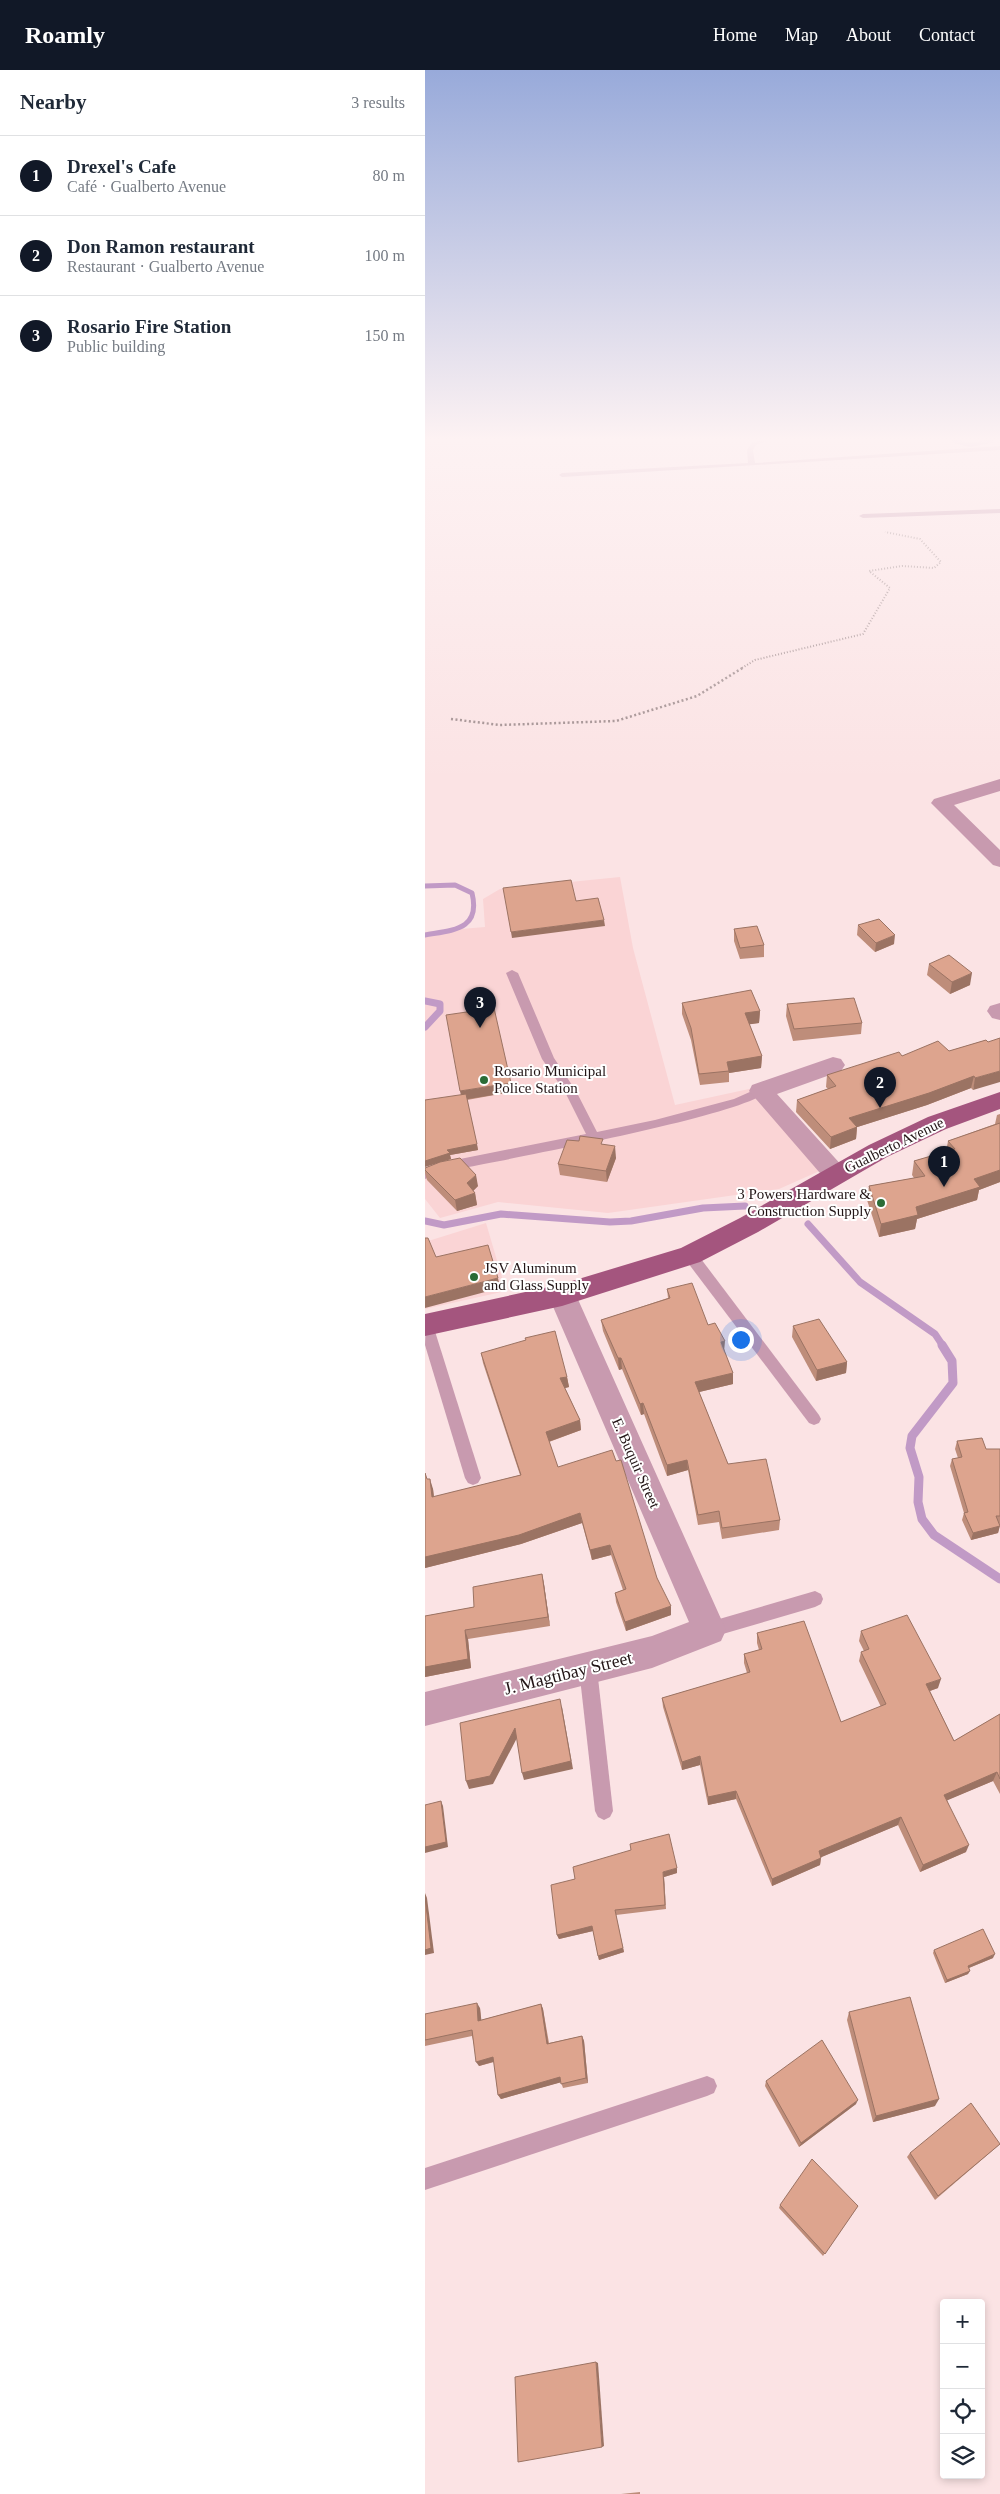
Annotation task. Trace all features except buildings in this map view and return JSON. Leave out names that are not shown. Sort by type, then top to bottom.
[{"type":"main road","name":"Gualberto Avenue","points":[[425,1325],[562,1295],[690,1255],[749,1225],[835,1174],[937,1123],[1000,1100]]},
{"type":"street","points":[[1000,785],[941,803],[1000,861]]},
{"type":"street","points":[[833,1065],[761,1091],[835,1174]]},
{"type":"street","name":"E. Buquir Street","points":[[562,1295],[709,1630]]},
{"type":"street","name":"J. Magtibay Street","points":[[425,1709],[652,1652],[709,1630]]},
{"type":"lane","points":[[512,972],[548,1059],[570,1091],[594,1138]]},
{"type":"lane","points":[[425,1174],[440,1168],[594,1138],[738,1102],[761,1091]]},
{"type":"lane","points":[[690,1255],[814,1419]]},
{"type":"lane","points":[[425,1325],[473,1478]]},
{"type":"lane","points":[[709,1630],[815,1599]]},
{"type":"lane","points":[[587,1669],[604,1811]]},
{"type":"lane","points":[[425,2179],[707,2086]]},
{"type":"path","points":[[451,720],[500,725],[616,720],[697,696],[755,660],[863,634],[890,588],[869,571],[902,566],[934,568],[941,562],[934,554]]},
{"type":"shaded area","points":[[620,877],[633,948],[675,1105],[767,1085],[833,1165],[779,1189],[608,1213],[498,1202],[440,1218],[425,1199],[425,932],[485,927],[483,899],[500,889]]},
{"type":"shaded area","points":[[486,1223],[506,1291],[425,1309],[425,1242]]},
{"type":"waterway","points":[[425,886],[455,885],[472,893],[474,905],[472,914],[462,926],[445,932],[425,935]]},
{"type":"waterway","points":[[425,1001],[440,1004],[440,1011],[425,1027]]},
{"type":"waterway","points":[[425,1221],[444,1225],[501,1214],[610,1222],[631,1221],[703,1208],[745,1206]]},
{"type":"waterway","points":[[808,1224],[860,1282],[935,1334],[943,1346]]},
{"type":"waterway","points":[[942,1345],[952,1361],[953,1383],[912,1436],[910,1448],[919,1477],[918,1502],[922,1519],[934,1535],[1000,1579]]},
{"type":"place","name":"Rosario Fire Station","points":[[480,1028]]},
{"type":"place","name":"Rosario Municipal Police Station","points":[[484,1080]]},
{"type":"place","name":"Don Ramon restaurant","points":[[880,1108]]},
{"type":"place","name":"Drexel's Cafe","points":[[944,1187]]},
{"type":"place","name":"3 Powers Hardware & Construction Supply","points":[[881,1203]]},
{"type":"place","name":"JSV Aluminum and Glass Supply","points":[[474,1277]]}]
